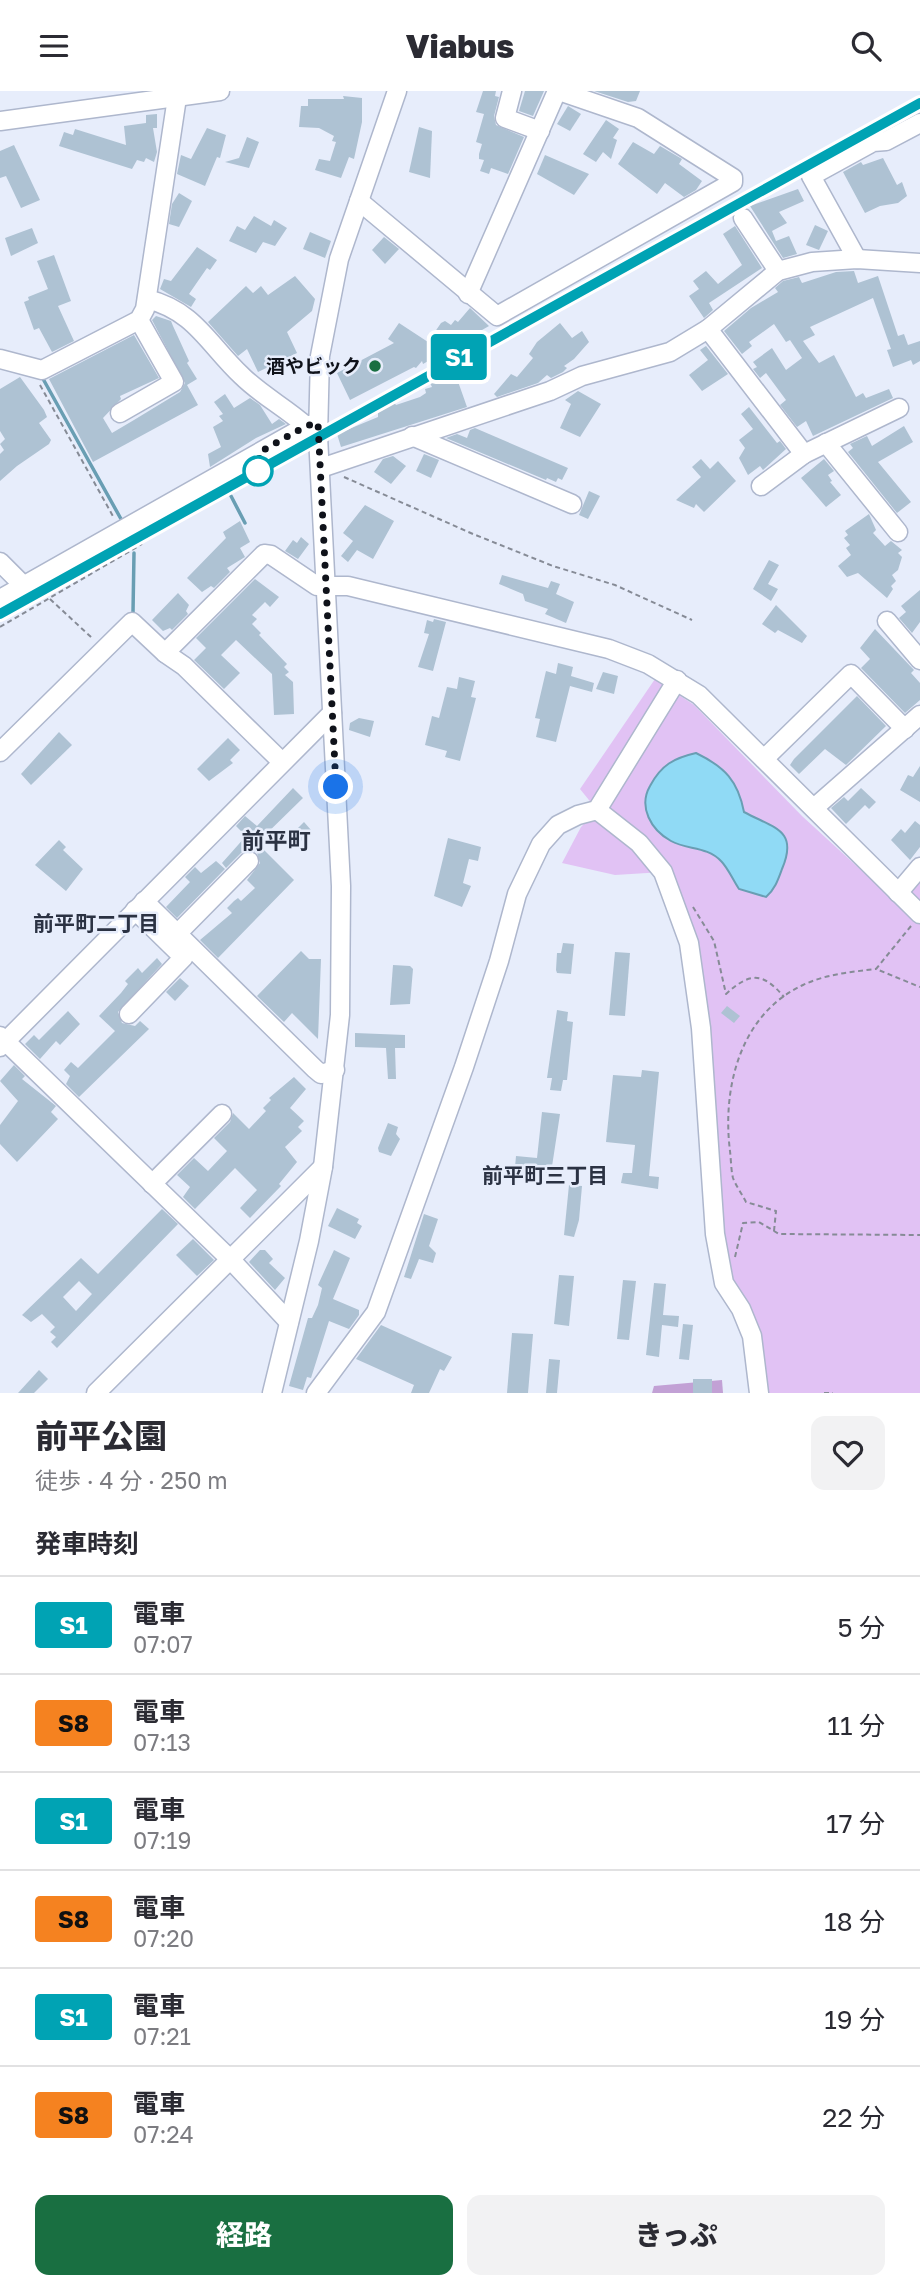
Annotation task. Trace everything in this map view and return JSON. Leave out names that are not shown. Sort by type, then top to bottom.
[{"type":"street","points":[[0,121],[220,91]]},
{"type":"street","points":[[272,1393],[323,1167],[340,1015],[341,886],[327,586],[329,471],[312,424],[328,306],[339,259],[397,91]]},
{"type":"street","points":[[512,91],[505,118],[540,131]]},
{"type":"street","points":[[359,201],[468,294],[497,316],[733,182],[733,178],[638,118],[558,91],[468,294]]},
{"type":"street","points":[[0,359],[42,370],[71,358],[139,320],[147,299],[178,95]]},
{"type":"street","points":[[858,259],[811,176],[873,142],[886,141],[920,123]]},
{"type":"street","points":[[743,218],[778,271]]},
{"type":"street","points":[[329,471],[412,436],[550,391],[582,376],[670,352],[708,329],[778,271],[812,263],[858,259],[920,263]]},
{"type":"street","points":[[147,299],[171,305],[186,315],[243,377],[312,424]]},
{"type":"street","points":[[120,413],[174,382],[139,320]]},
{"type":"street","points":[[708,329],[804,454]]},
{"type":"street","points":[[761,486],[804,454],[899,408]]},
{"type":"street","points":[[0,599],[312,424]]},
{"type":"street","points":[[412,436],[417,441],[572,503]]},
{"type":"street","points":[[826,443],[898,532]]},
{"type":"street","points":[[165,653],[264,554],[271,555],[317,586],[348,586],[596,646],[648,664],[699,695],[920,914]]},
{"type":"street","points":[[0,562],[24,586]]},
{"type":"street","points":[[887,621],[920,660]]},
{"type":"street","points":[[0,752],[132,622],[165,653],[184,666],[282,762]]},
{"type":"street","points":[[764,759],[851,674],[905,729]]},
{"type":"street","points":[[316,1393],[376,1313],[464,1067],[499,961],[517,894],[541,844],[558,825],[578,815],[597,810],[677,680]]},
{"type":"street","points":[[289,1322],[230,1259],[2,1042],[332,713]]},
{"type":"street","points":[[814,808],[920,715]]},
{"type":"street","points":[[597,810],[639,842],[663,872],[689,943],[701,1028],[715,1234],[724,1283],[741,1309],[752,1336],[760,1393]]},
{"type":"street","points":[[177,934],[248,861]]},
{"type":"street","points":[[898,893],[920,867]]},
{"type":"street","points":[[140,906],[177,934],[315,1069],[321,1074],[335,1070]]},
{"type":"street","points":[[140,906],[203,976]]},
{"type":"street","points":[[129,1014],[184,957]]},
{"type":"street","points":[[152,1184],[222,1114]]},
{"type":"street","points":[[96,1393],[323,1167]]},
{"type":"path","points":[[32,368],[121,531]]},
{"type":"path","points":[[329,471],[473,534],[553,566],[615,585],[692,620]]},
{"type":"path","points":[[0,627],[142,544]]},
{"type":"path","points":[[49,598],[103,649]]},
{"type":"path","points":[[689,901],[714,941],[726,994],[741,979],[759,977],[774,985],[784,997]]},
{"type":"path","points":[[876,969],[920,914]]},
{"type":"path","points":[[774,1231],[776,1211],[746,1202],[733,1177],[728,1132],[731,1085],[740,1051],[768,1009],[802,985],[835,974],[876,969],[920,987]]},
{"type":"path","points":[[734,1263],[743,1223],[759,1222],[779,1234],[920,1235]]},
{"type":"path","points":[[824,1393],[833,1393]]},
{"type":"shaded area","points":[[655,679],[694,705],[802,816],[897,903],[920,876],[920,1393],[760,1393],[759,1374],[724,1283],[701,1028],[663,872],[615,875],[562,863],[581,827],[597,810],[580,789]]},
{"type":"shaded area","points":[[722,1380],[723,1393],[652,1393],[654,1386]]},
{"type":"water","points":[[696,753],[729,776],[738,792],[744,812],[780,831],[785,838],[786,856],[776,884],[766,897],[739,889],[726,867],[715,856],[671,841],[652,824],[645,802],[654,779],[669,763]]},
{"type":"building","points":[[483,91],[496,91],[495,96],[499,97],[494,116],[496,125],[524,137],[508,174],[491,168],[489,174],[480,171],[484,160],[479,159],[482,144],[476,142],[484,114],[476,112]]},
{"type":"building","points":[[525,91],[544,91],[533,116],[519,111]]},
{"type":"building","points":[[594,91],[640,91],[636,101],[628,102]]},
{"type":"building","points":[[343,96],[362,98],[362,122],[354,159],[349,157],[341,178],[315,170],[319,159],[330,161],[336,142],[332,141],[334,136],[319,128],[299,127],[301,106],[308,106],[308,99],[344,99]]},
{"type":"building","points":[[568,106],[581,114],[570,131],[557,124]]},
{"type":"building","points":[[157,114],[157,128],[153,128],[157,152],[154,162],[146,158],[144,162],[137,160],[132,169],[59,146],[64,132],[73,135],[75,129],[126,145],[124,126],[146,123],[146,115]]},
{"type":"building","points":[[606,120],[619,129],[613,138],[617,140],[611,159],[603,152],[596,162],[583,154]]},
{"type":"building","points":[[419,127],[432,131],[430,178],[409,172]]},
{"type":"building","points":[[207,128],[226,135],[220,158],[217,157],[205,186],[177,174],[181,155],[191,159]]},
{"type":"building","points":[[247,137],[259,142],[249,168],[225,162],[239,158]]},
{"type":"building","points":[[633,142],[654,154],[660,146],[682,159],[679,164],[702,181],[696,190],[684,197],[665,183],[657,194],[618,164]]},
{"type":"building","points":[[14,145],[40,200],[21,208],[6,176],[0,178],[0,151]]},
{"type":"building","points":[[545,155],[589,174],[574,195],[537,174]]},
{"type":"building","points":[[883,158],[897,185],[902,182],[907,196],[898,203],[880,206],[865,213],[843,172],[861,162],[863,165]]},
{"type":"building","points":[[798,189],[804,201],[779,212],[787,223],[772,231],[776,241],[789,236],[797,254],[783,258],[750,206]]},
{"type":"building","points":[[179,193],[192,201],[179,227],[169,224],[172,204]]},
{"type":"building","points":[[254,216],[271,226],[274,220],[287,228],[275,246],[263,242],[256,253],[229,241],[237,226],[245,230]]},
{"type":"building","points":[[815,225],[828,231],[819,250],[806,245]]},
{"type":"building","points":[[735,226],[762,268],[709,303],[713,310],[704,318],[689,296],[699,289],[693,281],[706,271],[718,284],[742,265],[723,234]]},
{"type":"building","points":[[32,228],[38,243],[11,256],[5,238]]},
{"type":"building","points":[[310,232],[331,241],[325,258],[303,249]]},
{"type":"building","points":[[384,237],[399,249],[385,264],[372,250]]},
{"type":"building","points":[[197,247],[217,260],[210,270],[207,268],[189,294],[196,299],[191,307],[160,289],[164,279],[171,281]]},
{"type":"building","points":[[54,255],[71,301],[58,306],[74,341],[52,352],[39,328],[34,330],[24,302],[29,300],[28,297],[48,289],[37,261]]},
{"type":"building","points":[[854,271],[858,283],[878,276],[898,336],[904,334],[908,345],[920,341],[920,361],[913,365],[911,360],[893,367],[887,350],[891,349],[873,298],[810,327],[815,335],[803,341],[819,363],[834,355],[856,397],[863,393],[866,398],[889,389],[893,398],[813,436],[806,421],[797,427],[780,405],[786,400],[766,373],[760,378],[753,369],[757,367],[753,362],[772,348],[786,370],[802,358],[790,340],[786,342],[774,324],[749,342],[752,346],[742,354],[724,331],[751,308],[778,292],[775,288],[783,281],[799,277],[802,283],[836,272]]},
{"type":"building","points":[[295,276],[315,299],[312,311],[287,332],[297,353],[258,372],[247,349],[238,356],[208,322],[246,286],[253,293],[261,286],[268,295]]},
{"type":"building","points":[[470,308],[489,326],[423,364],[422,361],[416,368],[350,400],[337,373],[394,343],[388,339],[399,323],[428,342],[441,323],[445,321],[451,325],[455,320],[458,322]]},
{"type":"building","points":[[156,316],[171,321],[189,361],[187,363],[197,379],[187,385],[198,405],[93,462],[49,379],[134,335],[159,378],[120,396],[121,399],[103,418],[112,433],[180,392],[185,383],[152,320]]},
{"type":"building","points":[[560,323],[572,338],[582,331],[589,342],[564,366],[567,368],[563,372],[551,378],[547,375],[538,383],[497,397],[494,394],[511,374],[517,377],[533,358],[529,354],[537,342]]},
{"type":"building","points":[[706,346],[728,374],[702,391],[689,375],[708,360],[700,350]]},
{"type":"building","points":[[455,373],[467,407],[341,447],[337,434],[378,417],[378,410],[394,402],[396,405],[420,397],[426,393],[425,389],[432,387],[430,383]]},
{"type":"building","points":[[20,377],[44,410],[47,417],[39,423],[51,440],[0,481],[0,454],[4,450],[0,444],[5,439],[0,431],[0,389]]},
{"type":"building","points":[[578,391],[601,404],[580,437],[560,428],[571,404],[565,400]]},
{"type":"building","points":[[225,394],[234,408],[250,398],[260,405],[272,424],[279,419],[286,424],[256,438],[210,467],[208,454],[221,447],[213,427],[223,421],[219,416],[223,414],[214,402]]},
{"type":"building","points":[[749,407],[777,443],[780,441],[786,449],[763,470],[760,466],[748,475],[739,458],[745,448],[739,440],[753,429],[741,414]]},
{"type":"building","points":[[904,426],[913,442],[878,462],[911,502],[897,513],[848,452],[853,448],[850,444],[867,436],[872,446]]},
{"type":"building","points":[[475,428],[568,468],[562,480],[546,480],[446,438],[457,434],[467,438],[470,430]]},
{"type":"building","points":[[424,454],[439,460],[431,478],[416,471]]},
{"type":"building","points":[[393,456],[406,466],[391,484],[374,472],[383,459]]},
{"type":"building","points":[[701,459],[710,469],[718,461],[736,481],[704,512],[696,504],[694,508],[676,500],[701,477],[692,467]]},
{"type":"building","points":[[824,459],[834,471],[828,475],[832,481],[830,482],[841,495],[826,507],[801,478]]},
{"type":"building","points":[[589,491],[600,496],[588,519],[579,515]]},
{"type":"building","points":[[365,505],[394,521],[373,559],[357,550],[348,562],[341,556],[353,541],[343,533]]},
{"type":"building","points":[[869,514],[876,530],[873,533],[885,546],[891,541],[902,550],[898,553],[902,557],[898,570],[892,575],[896,581],[887,598],[858,573],[847,577],[838,566],[851,555],[846,548],[850,545],[844,538],[848,535],[845,531]]},
{"type":"building","points":[[240,521],[250,542],[240,548],[245,557],[227,568],[230,572],[214,588],[211,586],[202,592],[187,578],[226,538],[223,532]]},
{"type":"building","points":[[301,537],[309,544],[298,559],[285,551],[293,540],[297,543]]},
{"type":"building","points":[[769,560],[779,565],[768,584],[778,589],[771,601],[753,589]]},
{"type":"building","points":[[502,575],[548,588],[551,581],[560,584],[556,594],[574,602],[566,623],[545,614],[548,609],[525,601],[523,594],[499,584]]},
{"type":"building","points":[[255,579],[279,597],[270,607],[265,602],[252,615],[257,619],[252,624],[287,664],[284,667],[289,672],[285,675],[293,682],[294,714],[274,715],[272,674],[236,640],[221,655],[240,673],[224,689],[194,660],[206,648],[196,638]]},
{"type":"building","points":[[920,590],[920,622],[912,633],[899,618],[906,612],[901,606]]},
{"type":"building","points":[[178,593],[189,605],[186,611],[188,614],[172,630],[170,628],[163,631],[152,620]]},
{"type":"building","points":[[776,605],[807,636],[802,643],[778,630],[775,633],[762,624]]},
{"type":"building","points":[[434,619],[446,622],[433,671],[418,667],[429,634],[424,633],[427,620],[433,622]]},
{"type":"building","points":[[875,629],[914,670],[911,673],[920,683],[920,700],[905,713],[861,668],[870,659],[860,648]]},
{"type":"building","points":[[558,663],[573,667],[571,676],[594,683],[592,692],[570,686],[556,742],[536,737],[540,719],[535,718],[546,671],[556,674]]},
{"type":"building","points":[[603,672],[618,676],[614,694],[596,689]]},
{"type":"building","points":[[459,677],[475,681],[471,697],[476,698],[460,761],[445,757],[447,751],[425,745],[432,716],[439,718],[447,687],[457,689]]},
{"type":"building","points":[[857,696],[886,726],[846,765],[825,749],[799,774],[790,765],[794,759]]},
{"type":"building","points":[[359,718],[374,721],[370,737],[349,730],[350,723]]},
{"type":"building","points":[[59,732],[72,745],[31,785],[21,774]]},
{"type":"building","points":[[228,738],[240,750],[230,760],[233,763],[209,781],[197,769]]},
{"type":"building","points":[[920,766],[920,802],[900,790],[908,775],[913,777]]},
{"type":"building","points":[[293,788],[303,798],[257,843],[294,880],[218,958],[200,940],[232,913],[227,908],[234,901],[238,898],[241,901],[255,888],[247,880],[260,863],[257,853],[251,850],[241,853],[226,868],[222,863],[246,836],[236,826],[245,816],[257,826]]},
{"type":"building","points":[[861,788],[876,802],[869,809],[865,805],[846,824],[831,808],[844,797],[848,801]]},
{"type":"building","points":[[915,821],[920,825],[920,847],[910,860],[891,840],[901,829],[905,833]]},
{"type":"building","points":[[304,822],[311,830],[301,841],[293,833]]},
{"type":"building","points":[[448,838],[481,847],[478,861],[469,859],[463,883],[471,886],[462,907],[434,896]]},
{"type":"building","points":[[59,840],[66,847],[63,850],[83,869],[66,891],[35,865]]},
{"type":"building","points":[[216,861],[225,869],[177,918],[166,907],[190,882],[185,877],[195,867],[201,873]]},
{"type":"building","points":[[563,943],[574,944],[571,974],[557,973],[556,970],[557,953],[561,953]]},
{"type":"building","points":[[301,951],[309,959],[321,959],[318,1039],[292,1013],[284,1022],[257,996]]},
{"type":"building","points":[[615,952],[630,953],[625,1016],[609,1015]]},
{"type":"building","points":[[157,958],[162,964],[118,1012],[122,1023],[135,1026],[140,1021],[149,1029],[79,1097],[66,1084],[70,1076],[64,1070],[71,1062],[78,1068],[115,1031],[99,1016],[121,993],[128,984],[125,981],[138,968],[142,973]]},
{"type":"building","points":[[393,965],[410,966],[413,969],[410,1004],[390,1005]]},
{"type":"building","points":[[180,978],[189,986],[175,1001],[166,992]]},
{"type":"building","points":[[727,1006],[740,1016],[734,1023],[721,1013]]},
{"type":"building","points":[[557,1010],[568,1012],[567,1021],[573,1022],[567,1080],[563,1080],[561,1091],[550,1090],[552,1078],[547,1078]]},
{"type":"building","points":[[68,1011],[80,1024],[60,1045],[56,1041],[40,1059],[25,1044],[34,1035],[39,1040]]},
{"type":"building","points":[[355,1033],[405,1035],[405,1048],[395,1048],[396,1079],[388,1079],[386,1048],[355,1047]]},
{"type":"building","points":[[14,1065],[25,1076],[22,1079],[56,1106],[51,1112],[58,1119],[17,1162],[0,1144],[0,1125],[18,1101],[0,1081]]},
{"type":"building","points":[[642,1070],[659,1072],[649,1176],[659,1177],[658,1189],[621,1183],[623,1173],[632,1173],[635,1145],[606,1142],[613,1075],[641,1077]]},
{"type":"building","points":[[294,1077],[306,1089],[290,1108],[304,1121],[298,1127],[302,1131],[285,1147],[297,1162],[279,1184],[281,1186],[250,1218],[240,1208],[257,1190],[235,1168],[195,1209],[183,1197],[190,1187],[177,1175],[194,1158],[208,1171],[227,1151],[214,1138],[230,1122],[233,1113],[249,1129],[266,1111],[263,1108],[271,1100],[269,1098]]},
{"type":"building","points":[[542,1112],[560,1114],[551,1173],[515,1167],[516,1156],[537,1158]]},
{"type":"building","points":[[388,1123],[398,1127],[396,1134],[400,1139],[391,1156],[379,1152],[378,1148]]},
{"type":"building","points":[[569,1185],[582,1186],[579,1220],[574,1237],[564,1235]]},
{"type":"building","points":[[337,1208],[359,1219],[357,1223],[362,1226],[355,1239],[328,1226]]},
{"type":"building","points":[[162,1209],[178,1224],[57,1348],[51,1342],[56,1337],[50,1332],[55,1327],[42,1314],[31,1322],[22,1315],[81,1258],[98,1274]],"holes":[[[79,1281],[92,1294],[76,1311],[63,1297]]]},
{"type":"building","points":[[424,1214],[438,1219],[429,1246],[436,1253],[433,1263],[419,1259],[411,1279],[404,1277]]},
{"type":"building","points":[[193,1239],[214,1260],[197,1276],[176,1255]]},
{"type":"building","points":[[260,1250],[265,1250],[273,1259],[269,1263],[285,1278],[275,1290],[249,1262]]},
{"type":"building","points":[[334,1250],[350,1258],[333,1299],[359,1310],[359,1315],[349,1329],[329,1321],[311,1378],[307,1377],[303,1390],[289,1386],[308,1318],[312,1318],[318,1305],[322,1288],[318,1285]]},
{"type":"building","points":[[559,1275],[574,1276],[569,1326],[554,1324]]},
{"type":"building","points":[[623,1280],[636,1281],[629,1340],[617,1339]]},
{"type":"building","points":[[654,1283],[666,1284],[663,1315],[679,1316],[678,1327],[662,1325],[659,1357],[646,1355]]},
{"type":"building","points":[[683,1324],[693,1325],[689,1360],[679,1359]]},
{"type":"building","points":[[381,1325],[452,1357],[444,1371],[440,1369],[429,1393],[411,1393],[414,1385],[356,1359]]},
{"type":"building","points":[[512,1333],[533,1334],[528,1393],[507,1393]]},
{"type":"building","points":[[549,1359],[560,1360],[557,1393],[546,1393]]},
{"type":"building","points":[[39,1370],[48,1379],[34,1393],[18,1393]]},
{"type":"building","points":[[693,1379],[712,1379],[712,1393],[693,1393]]},
{"type":"waterway","points":[[42,377],[121,519]]},
{"type":"waterway","points":[[231,496],[245,523]]},
{"type":"waterway","points":[[133,612],[134,553]]},
{"type":"railway","points":[[0,614],[920,103]]},
{"type":"train","name":"S1","points":[[0,614],[920,103]]},
{"type":"place","name":"酒やビック","points":[[375,366]]},
{"type":"district","name":"前平町","points":[[276,841]]},
{"type":"district","name":"前平町二丁目","points":[[96,924]]},
{"type":"district","name":"前平町三丁目","points":[[545,1176]]},
{"type":"route","points":[[258,471],[260,452],[306,426],[318,423],[336,787]]}]
